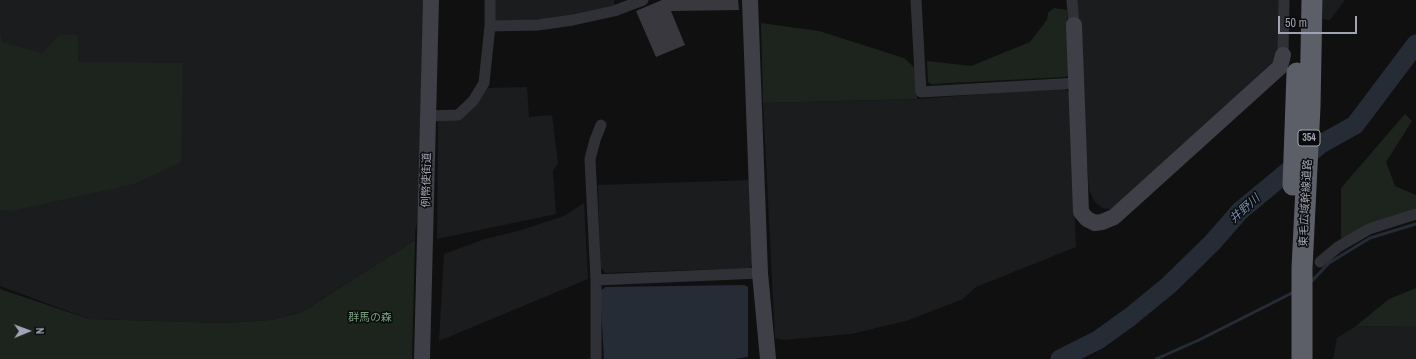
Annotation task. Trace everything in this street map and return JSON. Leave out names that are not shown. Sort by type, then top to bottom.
[{"type":"highway","name":"東毛広域幹線道路","points":[[1298,0],[1304,74]]},
{"type":"highway","name":"東毛広域幹線道路","points":[[1287,359],[1303,269],[1298,215],[1304,74],[1312,0]]},
{"type":"highway","name":"東毛広域幹線道路","points":[[1295,315],[1302,359]]},
{"type":"street","name":"例幣使街道","points":[[422,359],[431,0]]},
{"type":"street","points":[[428,116],[458,115],[473,101],[484,84],[490,26],[490,0]]},
{"type":"street","points":[[490,26],[538,25],[573,20],[614,11],[643,0]]},
{"type":"street","points":[[750,0],[760,273],[768,359]]},
{"type":"street","points":[[916,0],[922,92],[1076,83]]},
{"type":"street","points":[[1072,0],[1081,212],[1095,223],[1114,217],[1280,67],[1283,55],[1284,0]]},
{"type":"street","points":[[596,359],[596,280],[590,159],[601,125]]},
{"type":"street","points":[[1303,269],[1369,229],[1416,214]]},
{"type":"street","points":[[596,280],[760,273]]},
{"type":"shaded area","points":[[0,0],[424,0],[421,207],[415,231],[415,240],[302,312],[271,320],[226,323],[89,319],[0,286]]},
{"type":"shaded area","points":[[495,0],[614,0],[614,9],[570,19],[494,21]]},
{"type":"shaded area","points":[[1077,0],[1280,0],[1280,47],[1276,64],[1114,210],[1102,208],[1095,202],[1089,190]]},
{"type":"shaded area","points":[[1323,0],[1345,0],[1330,20],[1323,19]]},
{"type":"shaded area","points":[[527,87],[529,117],[552,115],[558,163],[553,171],[556,214],[437,239],[438,120],[461,118],[487,88]]},
{"type":"shaded area","points":[[1064,88],[1070,93],[1076,247],[976,287],[963,299],[906,321],[851,334],[783,340],[775,338],[763,103],[917,99]]},
{"type":"shaded area","points":[[752,180],[756,260],[749,268],[606,273],[600,267],[598,185]]},
{"type":"shaded area","points":[[584,203],[588,279],[439,341],[444,254],[485,239],[518,231],[564,216]]},
{"type":"shaded area","points":[[744,285],[748,287],[748,357],[735,359],[604,359],[600,291],[606,287]]},
{"type":"shaded area","points":[[1356,326],[1416,327],[1416,359],[1333,359],[1337,338]]},
{"type":"green space","points":[[1054,8],[1067,10],[1070,75],[1065,77],[932,84],[928,82],[927,61],[971,66],[1030,42],[1047,20],[1048,13]]},
{"type":"green space","points":[[761,23],[819,31],[904,58],[915,68],[917,99],[763,103]]},
{"type":"green space","points":[[0,30],[2,42],[42,53],[59,35],[78,35],[78,62],[183,63],[181,162],[134,184],[12,211],[0,210]]},
{"type":"green space","points":[[1405,114],[1412,121],[1386,162],[1395,186],[1416,195],[1416,212],[1341,239],[1341,188]]},
{"type":"green space","name":"群馬の森","points":[[415,240],[412,359],[0,359],[0,289],[89,319],[226,323],[271,320],[302,312]]},
{"type":"green space","points":[[1416,288],[1416,327],[1356,326],[1389,299]]},
{"type":"building","points":[[662,0],[738,0],[739,10],[671,11],[685,45],[656,57],[636,11]]},
{"type":"waterway","name":"井野川","points":[[1060,359],[1098,340],[1130,317],[1169,285],[1212,243],[1240,211],[1321,144],[1355,125],[1416,44]]},
{"type":"waterway","points":[[1311,282],[1329,263],[1370,238],[1416,224]]},
{"type":"waterway","points":[[1156,359],[1199,340],[1294,292]]}]
